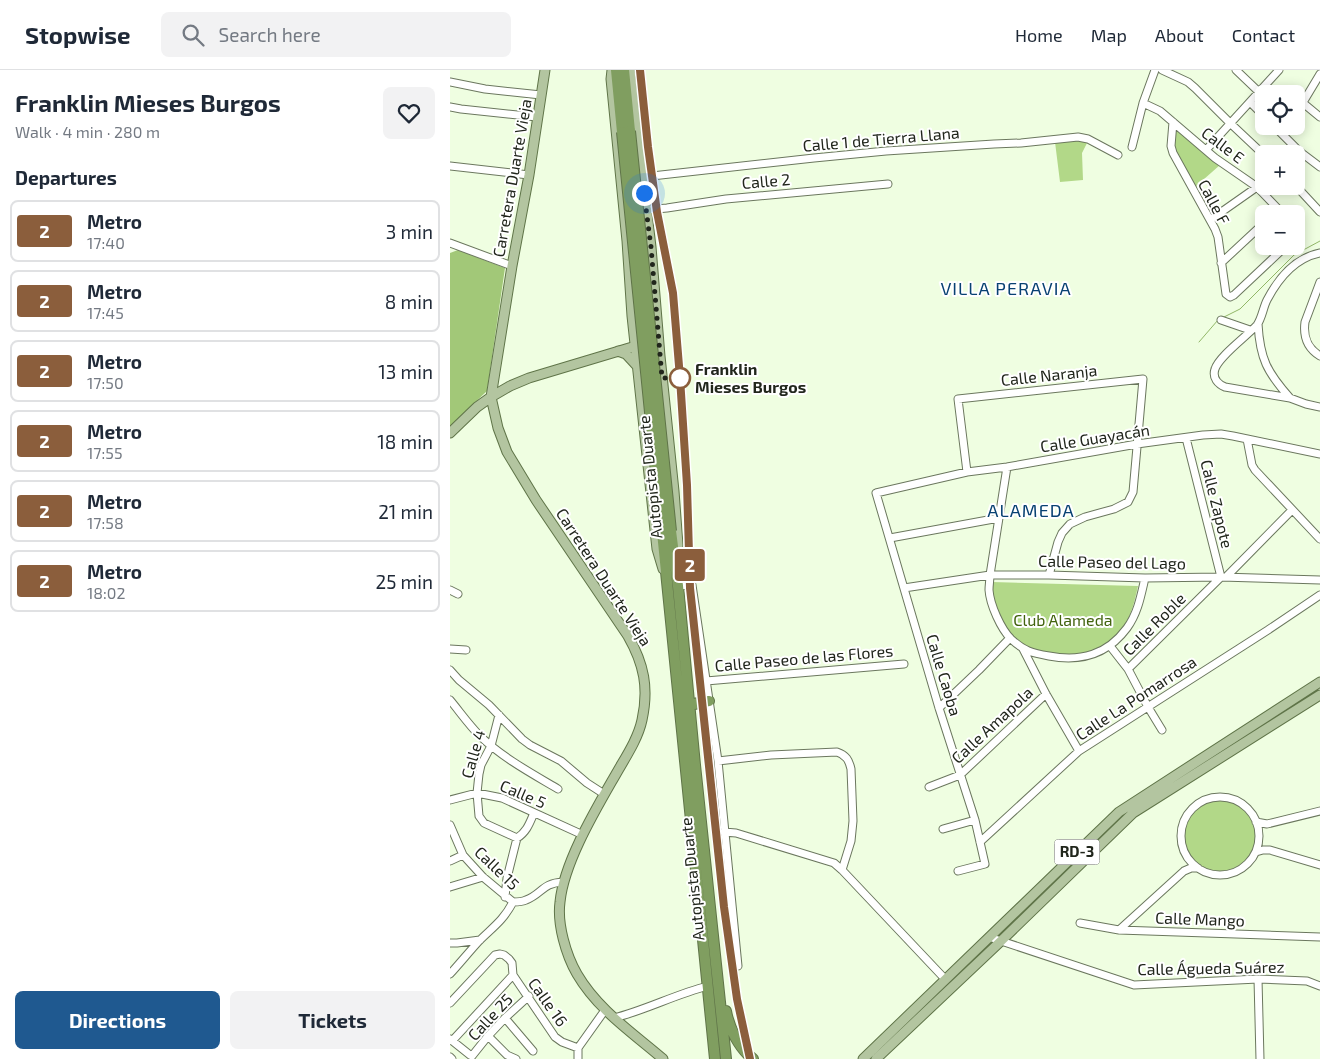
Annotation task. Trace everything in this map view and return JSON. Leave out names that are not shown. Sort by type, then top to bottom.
[{"type":"highway","points":[[616,70],[626,132]]},
{"type":"highway","name":"Autopista Duarte","points":[[624,70],[626,132],[667,532],[667,583],[715,1059]]},
{"type":"highway","name":"Autopista Duarte","points":[[667,532],[678,586],[726,1059]]},
{"type":"highway","points":[[689,705],[709,701]]},
{"type":"highway","points":[[718,981],[727,1017],[732,1059]]},
{"type":"highway","points":[[727,1017],[742,1047],[753,1059]]},
{"type":"main road","name":"Carretera Duarte Vieja","points":[[545,70],[491,397],[498,428],[507,452],[536,500],[628,636],[637,652],[642,667],[645,680],[642,722],[583,835],[563,882],[560,903],[561,931],[577,974],[592,996],[614,1018],[663,1059]]},
{"type":"main road","name":"Autopista Duarte","points":[[612,70],[611,79],[635,346],[657,549],[667,583]]},
{"type":"main road","points":[[630,70],[651,247],[678,538],[676,572]]},
{"type":"main road","points":[[618,351],[629,340],[634,331]]},
{"type":"main road","points":[[450,433],[491,397],[510,386],[529,378],[659,340]]},
{"type":"main road","points":[[618,351],[626,354],[638,367]]},
{"type":"main road","name":"RD-3","points":[[878,1053],[945,979],[1126,806],[1320,682]]},
{"type":"main road","name":"RD-3","points":[[863,1059],[878,1053],[1001,941],[1133,814],[1320,695]]},
{"type":"street","points":[[1132,147],[1143,103],[1155,70]]},
{"type":"street","points":[[1162,70],[1188,82],[1255,147]]},
{"type":"street","points":[[1236,70],[1255,88]]},
{"type":"street","points":[[1265,85],[1279,70]]},
{"type":"street","points":[[1305,100],[1320,74]]},
{"type":"street","points":[[450,82],[485,89],[541,95]]},
{"type":"street","points":[[1206,150],[1255,96]]},
{"type":"street","points":[[1250,102],[1255,107]]},
{"type":"street","name":"Calle E","points":[[1143,103],[1160,112],[1206,150],[1255,186]]},
{"type":"street","points":[[1305,105],[1320,117]]},
{"type":"street","points":[[450,107],[537,117]]},
{"type":"street","name":"Calle F","points":[[1173,122],[1171,146],[1173,153],[1218,237],[1226,294],[1230,297],[1234,295],[1276,255]]},
{"type":"street","points":[[1283,136],[1320,167]]},
{"type":"street","name":"Calle 1 de Tierra Llana","points":[[643,177],[886,151],[1078,138],[1088,140],[1118,155]]},
{"type":"street","points":[[450,166],[529,175]]},
{"type":"street","name":"Calle 2","points":[[646,210],[726,199],[888,184]]},
{"type":"street","points":[[1210,220],[1255,188]]},
{"type":"street","name":"Calle E","points":[[1264,195],[1272,205]]},
{"type":"street","points":[[1304,195],[1320,212]]},
{"type":"street","points":[[1222,263],[1255,232]]},
{"type":"street","points":[[450,243],[512,266]]},
{"type":"street","points":[[1290,398],[1275,380],[1263,360],[1258,337],[1258,324],[1267,300],[1287,272],[1304,258],[1320,253]]},
{"type":"street","points":[[1320,282],[1305,322],[1304,330],[1308,344],[1320,356]]},
{"type":"street","points":[[1220,320],[1250,330]]},
{"type":"street","points":[[1258,324],[1236,344],[1215,368],[1215,379],[1225,387],[1290,398],[1320,407]]},
{"type":"street","name":"Calle Naranja","points":[[967,472],[958,399],[1143,379],[1137,444]]},
{"type":"street","name":"Calle Guayacán","points":[[876,493],[967,472],[1203,435],[1221,434],[1320,454]]},
{"type":"street","name":"Calle Zapote","points":[[1186,438],[1224,577]]},
{"type":"street","points":[[1246,439],[1255,470],[1320,539]]},
{"type":"street","points":[[1049,575],[1058,542],[1062,533],[1070,524],[1085,516],[1114,509],[1128,502],[1133,492],[1137,444]]},
{"type":"street","points":[[1007,467],[989,590],[992,604],[1000,622],[1010,638],[1022,648],[1045,656],[1073,658],[1087,656],[1110,646],[1128,627],[1139,603],[1145,578]]},
{"type":"street","name":"Calle Caoba","points":[[876,493],[939,708],[975,820],[985,864],[958,871]]},
{"type":"street","name":"Calle Roble","points":[[1128,669],[1292,510]]},
{"type":"street","points":[[890,538],[999,518]]},
{"type":"street","name":"Calle Paseo del Lago","points":[[904,588],[990,575],[1145,578],[1224,577],[1320,580]]},
{"type":"street","points":[[678,586],[692,586],[718,761],[738,966]]},
{"type":"street","points":[[450,590],[458,594]]},
{"type":"street","name":"Calle La Pomarrosa","points":[[980,842],[1079,751],[1320,595]]},
{"type":"street","points":[[939,708],[1010,638]]},
{"type":"street","points":[[1110,646],[1128,669],[1162,730]]},
{"type":"street","points":[[450,648],[466,650]]},
{"type":"street","points":[[1022,648],[1079,751]]},
{"type":"street","name":"Calle Paseo de las Flores","points":[[706,681],[904,664]]},
{"type":"street","points":[[450,670],[489,705],[522,739],[561,761],[604,794]]},
{"type":"street","name":"Calle Amapola","points":[[929,787],[960,775],[1046,694]]},
{"type":"street","points":[[450,700],[478,734],[491,746],[518,766],[558,789]]},
{"type":"street","name":"Calle 4","points":[[499,715],[491,746],[481,765],[477,793],[481,820],[517,838]]},
{"type":"street","points":[[718,761],[837,752],[847,758],[851,770],[853,822],[851,841],[842,870]]},
{"type":"street","name":"Calle 5","points":[[450,800],[477,793],[502,798],[583,835]]},
{"type":"street","points":[[1184,871],[1187,863],[1181,833],[1184,822],[1198,804],[1208,799],[1220,797],[1231,799],[1242,804],[1256,822],[1259,841],[1256,852],[1241,869],[1231,874],[1209,873],[1199,868],[1186,855]]},
{"type":"street","points":[[1259,832],[1267,824],[1320,811]]},
{"type":"street","points":[[505,897],[507,878],[517,838],[527,829],[534,813]]},
{"type":"street","points":[[943,829],[975,820]]},
{"type":"street","points":[[1256,822],[1267,824]]},
{"type":"street","name":"Calle 15","points":[[451,829],[464,855],[483,877],[513,902]]},
{"type":"street","points":[[724,832],[736,833],[834,863],[945,979]]},
{"type":"street","points":[[1259,841],[1270,850]]},
{"type":"street","points":[[1256,852],[1270,850],[1320,865]]},
{"type":"street","points":[[450,861],[464,855]]},
{"type":"street","points":[[1119,930],[1184,871],[1191,868],[1199,868]]},
{"type":"street","points":[[450,887],[483,877]]},
{"type":"street","points":[[450,974],[480,940],[507,914],[513,902],[526,900],[544,886],[553,882],[563,882]]},
{"type":"street","name":"Calle Mango","points":[[1080,922],[1119,930],[1320,937]]},
{"type":"street","name":"Calle Águeda Suárez","points":[[989,937],[1134,985],[1258,979],[1307,981],[1320,986]]},
{"type":"street","points":[[450,943],[480,940]]},
{"type":"street","name":"Calle 16","points":[[450,1003],[495,955],[504,955],[510,959],[513,975],[555,1037],[578,1048]]},
{"type":"street","points":[[451,1040],[513,975]]},
{"type":"street","points":[[1258,979],[1260,1059]]},
{"type":"street","points":[[614,1018],[694,989],[708,986]]},
{"type":"street","name":"Calle 25","points":[[451,1040],[472,1056],[505,1018],[529,996]]},
{"type":"street","points":[[578,1059],[578,1048],[605,1010]]},
{"type":"street","points":[[505,1018],[533,1051]]},
{"type":"street","points":[[488,1036],[507,1055],[516,1059]]},
{"type":"green space","points":[[1175,128],[1220,165],[1195,187],[1173,147]]},
{"type":"green space","points":[[1077,139],[1088,141],[1082,153],[1083,180],[1060,182],[1055,142]]},
{"type":"green space","points":[[458,250],[505,268],[487,391],[450,426],[450,253]]},
{"type":"green space","name":"Club Alameda","points":[[992,582],[1138,586],[1129,617],[1116,636],[1095,650],[1083,654],[1057,656],[1029,650],[1010,635],[997,610]]},
{"type":"green space","points":[[1220,800],[1240,806],[1250,816],[1256,836],[1250,856],[1240,866],[1220,872],[1200,866],[1190,856],[1184,836],[1190,816],[1200,806]]},
{"type":"waterway","points":[[1224,317],[1240,309],[1294,255],[1320,241]]},
{"type":"waterway","points":[[1199,342],[1218,320]]},
{"type":"railway","points":[[640,70],[657,212],[673,293],[687,485],[690,588],[724,907],[737,999],[750,1059]]},
{"type":"metro line","name":"2","points":[[640,70],[657,212],[673,293],[687,485],[690,588],[724,907],[737,999],[750,1059]]},
{"type":"place","name":"Franklin Mieses Burgos","points":[[680,378]]},
{"type":"district","name":"VILLA PERAVIA","points":[[1006,289]]},
{"type":"district","name":"ALAMEDA","points":[[1031,511]]},
{"type":"route","points":[[644,193],[651,247],[662,378],[680,378]]}]
